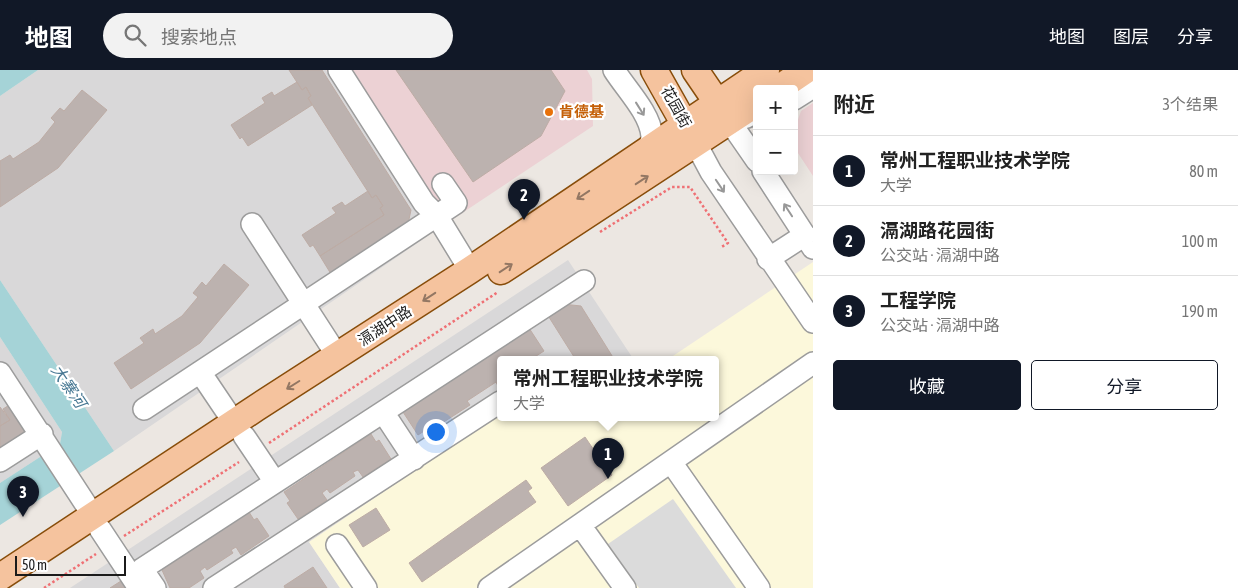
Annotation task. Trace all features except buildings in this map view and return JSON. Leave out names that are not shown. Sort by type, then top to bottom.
[{"type":"main road","name":"花园街","points":[[654,70],[691,135]]},
{"type":"main road","points":[[695,70],[724,113]]},
{"type":"main road","points":[[720,70],[724,113]]},
{"type":"main road","name":"滆湖中路","points":[[9,588],[245,437],[724,113],[766,70]]},
{"type":"main road","points":[[784,85],[806,70]]},
{"type":"main road","name":"滆湖中路","points":[[724,113],[753,104]]},
{"type":"main road","name":"滆湖中路","points":[[245,437],[338,357],[647,152],[691,135]]},
{"type":"main road","name":"滆湖中路","points":[[0,577],[102,530]]},
{"type":"street","points":[[338,70],[366,105]]},
{"type":"street","points":[[349,70],[366,105],[424,203],[437,216],[470,270]]},
{"type":"street","points":[[614,70],[643,113],[649,126],[652,138],[647,152]]},
{"type":"street","points":[[798,96],[813,87]]},
{"type":"street","points":[[724,113],[753,114]]},
{"type":"street","points":[[724,113],[753,155]]},
{"type":"street","points":[[691,135],[711,172],[768,259],[813,322]]},
{"type":"street","points":[[766,175],[809,242],[768,259]]},
{"type":"street","points":[[144,409],[456,203],[444,184]]},
{"type":"street","points":[[252,224],[338,357]]},
{"type":"street","points":[[155,588],[142,569],[584,281]]},
{"type":"street","points":[[489,588],[813,363]]},
{"type":"street","points":[[200,372],[275,482]]},
{"type":"street","points":[[0,373],[139,588]]},
{"type":"street","points":[[214,588],[497,404]]},
{"type":"street","points":[[383,412],[414,459]]},
{"type":"street","points":[[0,461],[45,440]]},
{"type":"street","points":[[671,462],[759,588]]},
{"type":"street","points":[[580,525],[625,588]]},
{"type":"street","points":[[337,545],[366,588]]},
{"type":"path","points":[[596,235],[672,187],[690,187],[728,243],[720,248]]},
{"type":"path","points":[[44,588],[102,530],[245,437],[505,287]]},
{"type":"shaded area","points":[[38,70],[326,70],[432,233],[114,451],[0,280],[0,96]]},
{"type":"shaded area","points":[[326,70],[587,70],[592,79],[593,126],[432,233]]},
{"type":"shaded area","points":[[813,103],[813,176],[798,153],[798,120],[801,111]]},
{"type":"shaded area","points":[[568,260],[631,356],[497,356],[497,416],[309,542],[340,588],[70,588]]},
{"type":"shaded area","points":[[813,262],[813,588],[340,588],[309,542],[497,416],[497,421],[719,421],[719,356],[673,356]]},
{"type":"shaded area","points":[[0,337],[62,432],[60,444],[0,483]]},
{"type":"shaded area","points":[[673,499],[736,588],[639,588],[608,544]]},
{"type":"water","points":[[0,70],[38,70],[0,96]]},
{"type":"water","name":"大寨河","points":[[0,280],[114,451],[0,525],[0,483],[60,444],[62,432],[0,337]]},
{"type":"place","name":"肯德基","points":[[549,112]]},
{"type":"place","name":"滆湖路花园街","points":[[524,220]]},
{"type":"place","name":"常州工程职业技术学院","points":[[608,479]]},
{"type":"place","name":"工程学院","points":[[23,517]]}]
